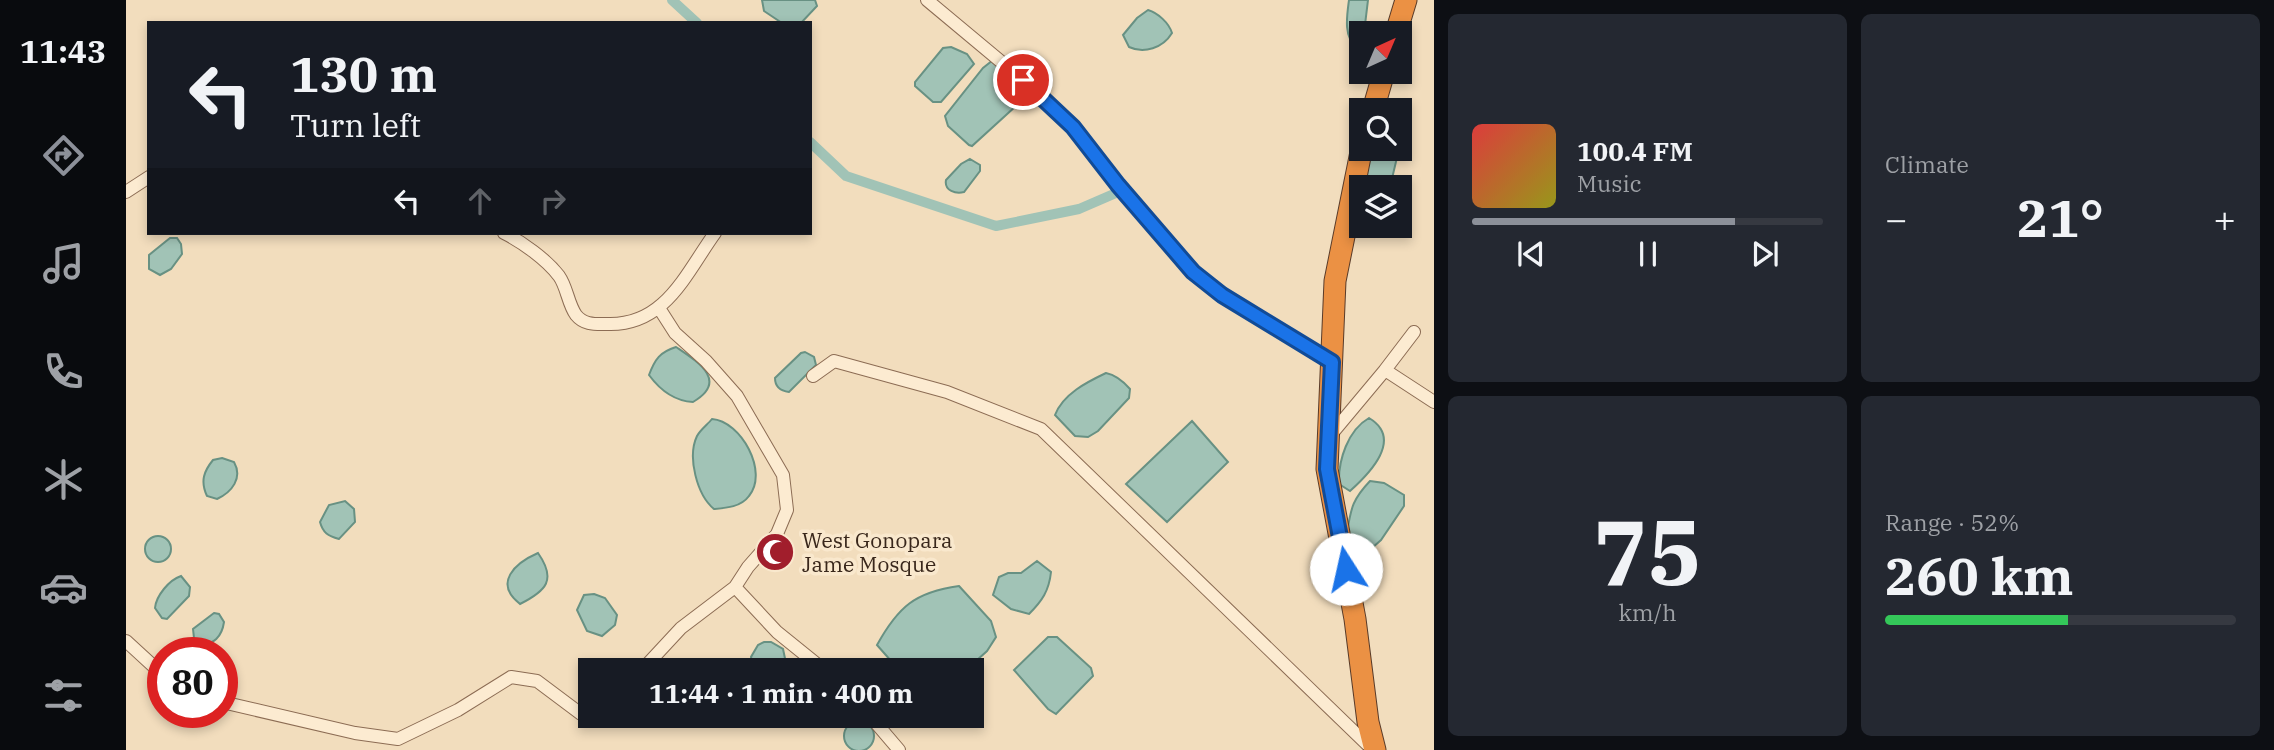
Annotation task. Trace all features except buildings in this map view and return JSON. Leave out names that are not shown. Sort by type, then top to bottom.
[{"type":"highway","points":[[1400,21],[1406,0]]},
{"type":"highway","points":[[1359,161],[1335,281],[1327,469],[1355,619],[1374,750]]},
{"type":"street","points":[[927,0],[1023,80],[1073,127],[1118,185],[1193,272],[1222,295],[1332,362]]},
{"type":"street","points":[[126,192],[147,178]]},
{"type":"street","points":[[507,235],[538,256],[559,277],[574,313],[581,320],[589,324],[618,325],[642,318],[672,297],[714,235]]},
{"type":"street","points":[[653,658],[681,628],[735,587],[748,567],[777,534],[787,510],[783,475],[737,396],[706,361],[675,333],[659,308]]},
{"type":"street","points":[[1329,442],[1328,438],[1414,332]]},
{"type":"street","points":[[813,376],[830,361],[834,361],[947,393],[1041,429],[1374,750]]},
{"type":"street","points":[[1385,370],[1434,402]]},
{"type":"street","points":[[735,587],[777,632],[809,658]]},
{"type":"street","points":[[126,641],[147,661]]},
{"type":"street","points":[[238,706],[355,733],[398,739],[458,710],[511,677],[537,681],[578,711]]},
{"type":"street","points":[[880,728],[899,750]]},
{"type":"shaded area","points":[[762,0],[815,0],[817,6],[803,21],[779,21],[764,11]]},
{"type":"shaded area","points":[[1349,0],[1368,0],[1365,21],[1349,21],[1349,35],[1347,19]]},
{"type":"shaded area","points":[[1148,10],[1163,19],[1172,33],[1164,43],[1147,50],[1129,47],[1123,35],[1137,18]]},
{"type":"shaded area","points":[[951,47],[967,54],[974,64],[941,102],[933,102],[915,86],[915,82],[943,48]]},
{"type":"shaded area","points":[[993,60],[1029,91],[1028,95],[972,146],[948,126],[945,116],[983,68]]},
{"type":"shaded area","points":[[970,159],[980,165],[980,171],[964,192],[951,191],[946,180],[961,164]]},
{"type":"shaded area","points":[[1364,161],[1396,161],[1393,175],[1361,175]]},
{"type":"shaded area","points":[[170,238],[177,238],[182,254],[171,269],[160,275],[149,269],[149,255]]},
{"type":"shaded area","points":[[676,347],[701,365],[709,379],[709,387],[693,402],[668,394],[649,375],[659,357]]},
{"type":"shaded area","points":[[805,352],[814,357],[816,365],[789,392],[781,390],[775,378]]},
{"type":"shaded area","points":[[1106,373],[1122,381],[1130,389],[1129,398],[1098,431],[1088,437],[1075,436],[1055,415],[1070,395]]},
{"type":"shaded area","points":[[1369,418],[1379,426],[1383,446],[1374,466],[1350,491],[1339,484],[1340,465],[1350,438]]},
{"type":"shaded area","points":[[712,419],[733,428],[742,438],[749,449],[756,474],[754,486],[746,500],[733,506],[714,509],[703,495],[695,475],[693,454],[697,436]]},
{"type":"shaded area","points":[[1192,421],[1228,462],[1167,522],[1126,484]]},
{"type":"shaded area","points":[[222,458],[234,462],[237,479],[227,493],[217,499],[207,496],[203,481],[213,460]]},
{"type":"shaded area","points":[[1370,481],[1384,483],[1404,495],[1404,506],[1381,540],[1372,548],[1357,549],[1346,538],[1349,521],[1355,501]]},
{"type":"shaded area","points":[[345,501],[354,509],[355,522],[339,539],[327,534],[320,522],[329,505]]},
{"type":"shaded area","points":[[158,536],[167,540],[171,549],[167,558],[158,562],[149,558],[145,549],[149,540]]},
{"type":"shaded area","points":[[538,553],[547,571],[546,584],[520,604],[508,589],[510,574],[522,562]]},
{"type":"shaded area","points":[[1037,561],[1051,572],[1050,579],[1038,605],[1029,614],[1011,609],[993,595],[999,577],[1008,573],[1021,573]]},
{"type":"shaded area","points":[[181,576],[190,587],[189,596],[167,619],[162,618],[155,608],[158,599],[168,585]]},
{"type":"shaded area","points":[[959,586],[991,621],[996,637],[987,651],[979,658],[888,658],[877,645],[892,621],[919,597]]},
{"type":"shaded area","points":[[594,594],[605,598],[617,615],[615,625],[602,636],[587,631],[577,610],[584,595]]},
{"type":"shaded area","points":[[214,613],[219,614],[224,622],[217,637],[194,637],[193,629]]},
{"type":"shaded area","points":[[1048,637],[1057,637],[1091,668],[1093,676],[1056,714],[1048,709],[1014,670]]},
{"type":"shaded area","points":[[771,642],[783,649],[785,658],[751,658],[758,645]]},
{"type":"shaded area","points":[[847,728],[873,730],[873,742],[865,750],[853,750],[845,742]]},
{"type":"waterway","points":[[672,0],[695,21]]},
{"type":"waterway","points":[[812,144],[846,176],[996,226],[1079,209],[1116,193]]},
{"type":"place","name":"West Gonopara Jame Mosque","points":[[775,552]]},
{"type":"route","points":[[1023,80],[1073,127],[1118,185],[1193,272],[1222,295],[1332,362],[1327,469],[1346,569]]}]
